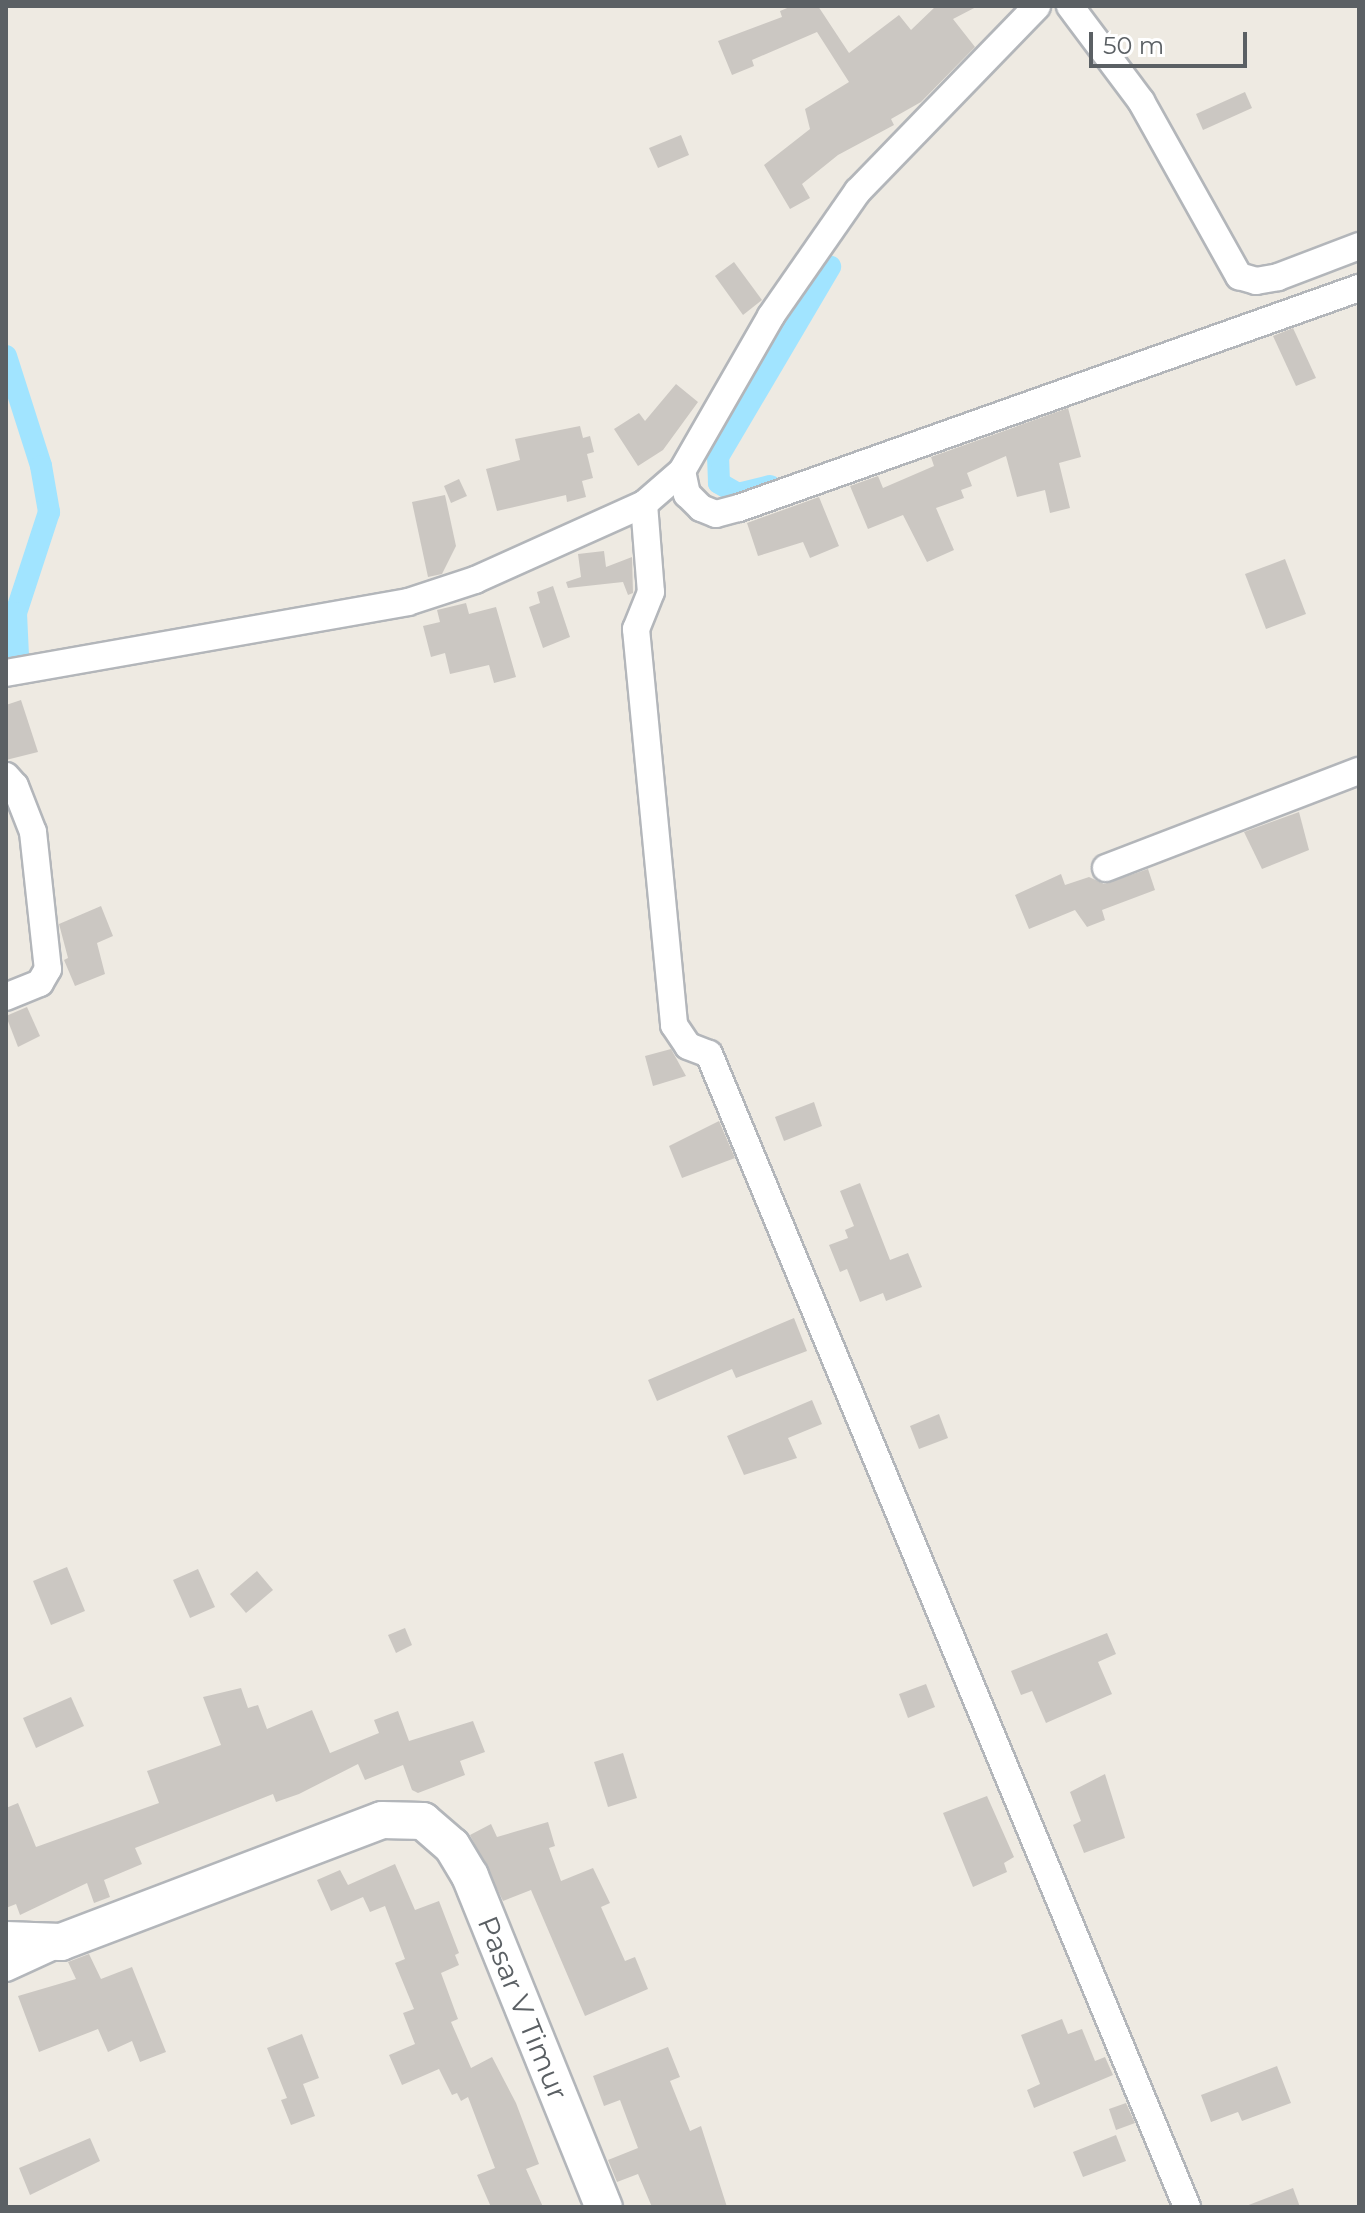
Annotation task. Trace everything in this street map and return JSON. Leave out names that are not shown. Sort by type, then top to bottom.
[{"type":"street","points":[[1070,6],[1141,101],[1239,276],[1256,281],[1278,277],[1359,246]]},
{"type":"street","points":[[6,673],[408,602],[475,580],[644,504],[682,471],[763,328],[858,191],[1025,11]]},
{"type":"street","points":[[682,471],[687,494],[701,508],[716,514],[739,508],[1359,288]]},
{"type":"street","points":[[644,504],[651,592],[636,629],[674,1025],[688,1046],[709,1054],[1187,2207]]},
{"type":"street","points":[[1106,868],[1359,771]]},
{"type":"street","points":[[6,776],[15,786],[33,832],[48,969],[40,983],[6,997]]},
{"type":"street","name":"Pasar V Timur","points":[[61,1942],[382,1820],[423,1821],[452,1846],[470,1876],[604,2207]]},
{"type":"street","points":[[6,1940],[61,1942]]},
{"type":"street","points":[[6,1968],[61,1942]]},
{"type":"building","points":[[792,6],[818,6],[849,53],[899,15],[911,30],[936,6],[978,6],[953,19],[975,47],[921,102],[891,119],[894,125],[838,155],[802,184],[810,198],[790,209],[764,165],[810,129],[805,109],[849,82],[817,32],[752,60],[754,66],[732,75],[718,41],[782,17],[780,11]]},
{"type":"building","points":[[1245,92],[1252,108],[1203,130],[1196,114]]},
{"type":"building","points":[[681,135],[689,155],[658,168],[649,148]]},
{"type":"building","points":[[734,262],[762,300],[743,315],[715,276]]},
{"type":"building","points":[[1293,328],[1316,378],[1296,386],[1273,336]]},
{"type":"building","points":[[676,384],[698,402],[663,450],[638,466],[614,429],[639,413],[645,421]]},
{"type":"building","points":[[1068,408],[1081,457],[1059,463],[1070,508],[1050,513],[1045,490],[1017,497],[1006,456],[967,473],[972,486],[961,490],[964,498],[936,508],[954,550],[927,562],[903,515],[868,529],[850,486],[878,476],[883,488],[934,466],[931,457]]},
{"type":"building","points":[[580,426],[583,438],[590,436],[594,452],[587,454],[593,478],[582,481],[586,497],[567,502],[566,495],[497,511],[486,469],[520,460],[515,439]]},
{"type":"building","points":[[459,479],[467,496],[451,503],[444,486]]},
{"type":"building","points":[[445,495],[456,546],[442,574],[428,577],[412,502]]},
{"type":"building","points":[[819,497],[839,546],[810,558],[803,542],[758,556],[747,523]]},
{"type":"building","points":[[604,551],[606,567],[632,557],[633,593],[628,595],[623,582],[568,588],[566,582],[581,577],[578,554]]},
{"type":"building","points":[[1285,559],[1306,614],[1266,629],[1245,574]]},
{"type":"building","points":[[553,586],[570,637],[543,648],[529,607],[540,603],[537,592]]},
{"type":"building","points":[[466,603],[469,614],[496,607],[516,677],[494,683],[489,665],[450,674],[445,653],[431,657],[423,626],[440,622],[437,610]]},
{"type":"building","points":[[21,700],[38,752],[6,760],[6,705]]},
{"type":"building","points":[[1299,812],[1309,850],[1262,869],[1244,832]]},
{"type":"building","points":[[1148,869],[1155,890],[1102,910],[1105,920],[1087,927],[1075,910],[1029,929],[1015,895],[1061,874],[1065,885],[1089,877],[1104,884]]},
{"type":"building","points":[[101,906],[113,936],[97,943],[105,974],[75,986],[64,960],[68,958],[59,924]]},
{"type":"building","points":[[27,1007],[40,1036],[18,1047],[6,1016]]},
{"type":"building","points":[[671,1049],[686,1076],[653,1086],[645,1056]]},
{"type":"building","points":[[814,1102],[822,1126],[784,1141],[775,1117]]},
{"type":"building","points":[[719,1121],[735,1158],[682,1178],[669,1146]]},
{"type":"building","points":[[860,1183],[890,1260],[908,1253],[922,1287],[886,1301],[883,1293],[860,1302],[847,1269],[840,1272],[829,1245],[848,1238],[845,1230],[854,1226],[840,1191]]},
{"type":"building","points":[[794,1318],[807,1351],[736,1378],[732,1369],[657,1401],[648,1380]]},
{"type":"building","points":[[812,1400],[822,1424],[788,1438],[797,1458],[744,1475],[727,1436]]},
{"type":"building","points":[[939,1414],[948,1438],[919,1449],[910,1426]]},
{"type":"building","points":[[67,1567],[85,1611],[51,1625],[33,1581]]},
{"type":"building","points":[[198,1569],[215,1607],[190,1618],[173,1580]]},
{"type":"building","points":[[257,1571],[273,1590],[246,1613],[230,1594]]},
{"type":"building","points":[[405,1628],[412,1645],[396,1653],[388,1635]]},
{"type":"building","points":[[1107,1633],[1116,1654],[1098,1662],[1112,1694],[1046,1723],[1032,1691],[1021,1695],[1011,1671]]},
{"type":"building","points":[[926,1684],[935,1707],[908,1718],[899,1694]]},
{"type":"building","points":[[241,1688],[248,1708],[258,1705],[267,1729],[312,1710],[330,1753],[379,1733],[374,1720],[398,1711],[409,1741],[473,1721],[485,1752],[460,1761],[465,1775],[418,1793],[412,1790],[403,1765],[365,1780],[358,1764],[299,1794],[276,1802],[273,1794],[135,1848],[142,1864],[104,1880],[110,1897],[94,1903],[87,1883],[20,1915],[16,1904],[6,1908],[6,1808],[18,1803],[36,1847],[159,1803],[147,1771],[221,1745],[203,1697]]},
{"type":"building","points":[[71,1697],[84,1726],[36,1748],[23,1718]]},
{"type":"building","points":[[623,1753],[637,1798],[608,1807],[594,1762]]},
{"type":"building","points":[[1105,1774],[1125,1838],[1084,1853],[1073,1825],[1081,1821],[1070,1792]]},
{"type":"building","points":[[987,1796],[1014,1857],[1004,1863],[1007,1872],[973,1887],[943,1813]]},
{"type":"building","points":[[548,1822],[555,1846],[549,1848],[561,1881],[593,1868],[610,1903],[601,1907],[625,1961],[635,1957],[648,1989],[585,2016],[531,1890],[503,1901],[470,1835],[491,1824],[497,1837]]},
{"type":"building","points":[[395,1864],[415,1910],[439,1901],[459,1953],[455,1955],[459,1965],[441,1973],[458,2019],[451,2022],[471,2068],[492,2057],[516,2103],[539,2164],[526,2169],[543,2207],[491,2207],[477,2175],[495,2168],[468,2097],[461,2101],[457,2093],[452,2095],[439,2069],[402,2085],[389,2055],[415,2044],[403,2013],[414,2009],[395,1963],[405,1959],[385,1906],[370,1912],[363,1897],[331,1911],[317,1880],[340,1870],[348,1885]]},
{"type":"building","points":[[89,1954],[101,1979],[132,1967],[166,2052],[140,2062],[132,2041],[108,2052],[98,2029],[39,2052],[18,1996],[76,1979],[68,1962]]},
{"type":"building","points":[[1062,2019],[1068,2034],[1082,2029],[1095,2061],[1105,2057],[1113,2075],[1034,2108],[1027,2090],[1040,2084],[1021,2035]]},
{"type":"building","points":[[302,2034],[319,2078],[303,2084],[315,2116],[291,2125],[281,2100],[287,2098],[267,2048]]},
{"type":"building","points":[[668,2047],[680,2077],[670,2081],[690,2131],[701,2126],[727,2207],[652,2207],[638,2174],[617,2182],[608,2160],[638,2148],[620,2100],[604,2106],[593,2076]]},
{"type":"building","points":[[1277,2066],[1291,2103],[1242,2121],[1238,2112],[1211,2122],[1201,2095]]},
{"type":"building","points":[[1126,2103],[1135,2123],[1116,2130],[1109,2109]]},
{"type":"building","points":[[1116,2135],[1126,2161],[1083,2177],[1073,2152]]},
{"type":"building","points":[[90,2138],[100,2161],[30,2195],[19,2168]]},
{"type":"building","points":[[1293,2188],[1300,2207],[1246,2207],[1246,2206]]},
{"type":"waterway","points":[[770,486],[738,494],[719,483],[718,457],[830,267]]},
{"type":"waterway","points":[[6,356],[41,466],[49,512],[16,613],[18,656]]}]
